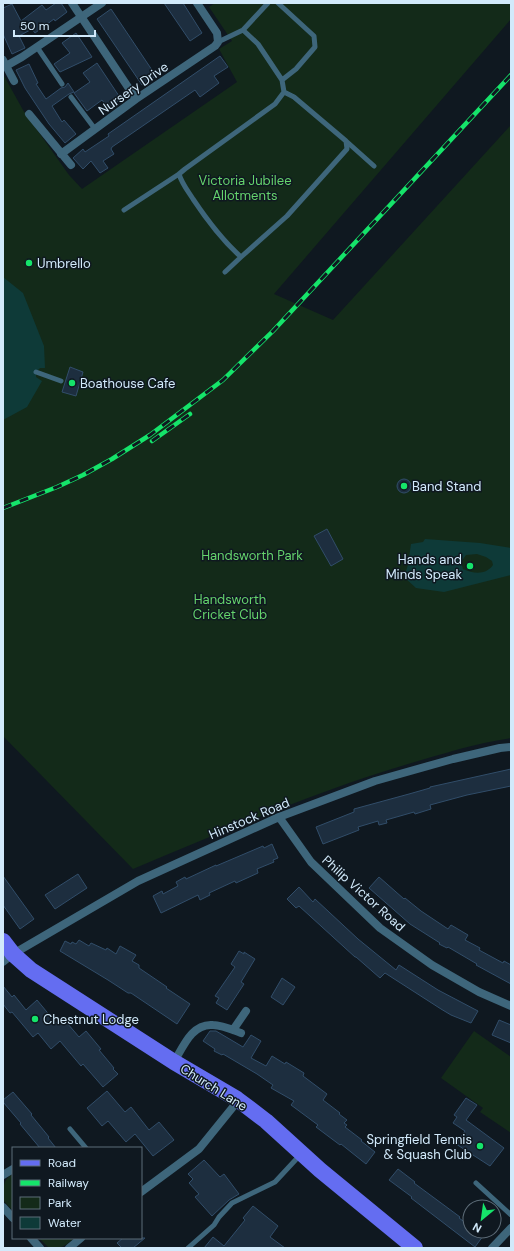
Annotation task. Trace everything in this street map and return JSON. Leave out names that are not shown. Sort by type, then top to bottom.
[{"type":"main road","name":"Church Lane","points":[[3,941],[8,958],[31,970],[174,1062],[237,1099],[266,1121],[320,1170],[415,1248]]},
{"type":"street","points":[[72,3],[136,99]]},
{"type":"street","points":[[14,80],[5,63],[37,47],[102,3]]},
{"type":"street","points":[[197,3],[217,34],[218,42]]},
{"type":"street","name":"Nursery Drive","points":[[61,154],[136,99],[215,46],[218,42]]},
{"type":"street","points":[[29,114],[71,165]]},
{"type":"street","name":"Hinstock Road","points":[[8,958],[138,881],[279,817],[375,781],[453,759],[500,748],[511,747]]},
{"type":"street","name":"Philip Victor Road","points":[[279,817],[311,862],[380,928],[432,965],[479,992],[511,1006]]},
{"type":"street","points":[[174,1062],[188,1038],[198,1028],[213,1025],[237,1032],[246,1011]]},
{"type":"street","points":[[142,1191],[199,1149],[233,1107],[237,1099]]},
{"type":"street","points":[[3,1174],[12,1170]]},
{"type":"street","points":[[3,1207],[12,1217]]},
{"type":"street","points":[[492,1248],[511,1228]]},
{"type":"street","points":[[32,1239],[40,1248]]},
{"type":"street","points":[[69,1248],[79,1239]]},
{"type":"lane","points":[[218,42],[244,30],[268,3]]},
{"type":"lane","points":[[278,3],[314,36],[315,47],[296,69],[282,80]]},
{"type":"lane","points":[[124,210],[179,174],[275,104],[284,92],[282,80],[258,44],[244,30]]},
{"type":"lane","points":[[37,47],[62,84]]},
{"type":"lane","points":[[284,92],[294,97],[374,166]]},
{"type":"lane","points":[[71,97],[95,129]]},
{"type":"lane","points":[[225,272],[287,216],[347,149],[346,141]]},
{"type":"lane","points":[[179,174],[182,182],[207,219],[232,249],[241,257]]},
{"type":"lane","points":[[36,372],[61,381]]},
{"type":"lane","points":[[70,1129],[85,1147]]},
{"type":"lane","points":[[188,1248],[214,1225],[232,1202],[275,1182],[301,1153]]},
{"type":"lane","points":[[476,1182],[511,1214]]},
{"type":"green space","name":"Handsworth Park","points":[[215,3],[511,3],[511,19],[274,294],[333,320],[511,125],[511,738],[446,753],[338,787],[201,840],[133,869],[3,736],[3,74],[23,110],[69,175],[82,189],[237,82],[219,49],[232,41],[209,7]]},
{"type":"green space","points":[[474,1031],[511,1057],[511,1133],[480,1112],[483,1108],[441,1078]]},
{"type":"green space","points":[[12,1174],[12,1210],[3,1200],[3,1189],[9,1176]]},
{"type":"green space","points":[[40,1239],[73,1239],[63,1246],[49,1248]]},
{"type":"water","points":[[3,277],[23,293],[44,346],[45,368],[40,368],[36,372],[36,377],[42,381],[27,407],[3,420]]},
{"type":"water","points":[[425,539],[480,543],[511,548],[511,575],[444,592],[416,588],[404,577],[408,565],[411,544],[423,542]],"holes":[[[477,554],[492,561],[493,565],[487,571],[475,573],[463,569],[461,562],[466,555]]]},
{"type":"building","points":[[56,3],[61,3],[67,12],[55,21],[54,19],[35,33],[32,29],[19,36],[25,48],[12,54],[3,34],[3,8],[12,4],[21,21],[42,5],[46,10]]},
{"type":"building","points":[[164,3],[183,3],[202,33],[190,41]]},
{"type":"building","points":[[111,9],[156,76],[142,85],[97,19]]},
{"type":"building","points":[[76,33],[92,57],[60,72],[54,64],[70,53],[62,43]]},
{"type":"building","points":[[220,56],[228,67],[214,76],[219,83],[200,97],[195,90],[112,147],[111,149],[114,154],[103,161],[108,168],[100,173],[91,161],[83,169],[73,158],[83,149],[85,152],[109,136],[108,134]]},
{"type":"building","points":[[97,63],[121,99],[108,108],[102,100],[87,111],[74,93],[90,82],[83,73]]},
{"type":"building","points":[[29,64],[38,83],[36,84],[46,99],[61,88],[65,87],[68,83],[74,92],[52,106],[62,122],[64,120],[76,134],[65,143],[49,124],[25,88],[16,70]]},
{"type":"building","name":"Boathouse Cafe","points":[[70,367],[83,372],[76,396],[62,392]]},
{"type":"building","name":"Band Stand","points":[[401,479],[407,479],[411,483],[411,489],[407,493],[401,493],[397,489],[397,483]]},
{"type":"building","points":[[327,529],[343,559],[331,566],[314,536]]},
{"type":"building","points":[[511,769],[511,786],[467,795],[430,805],[431,809],[386,820],[387,823],[379,825],[378,821],[358,827],[359,830],[323,844],[316,827],[354,812],[354,809],[430,787]]},
{"type":"building","points":[[272,844],[278,858],[273,860],[274,862],[257,869],[258,873],[236,883],[235,881],[209,893],[210,895],[200,900],[198,895],[161,913],[153,896],[162,891],[163,894],[178,886],[176,882],[185,877],[186,879],[216,865],[263,846],[264,848]]},
{"type":"building","points":[[78,874],[87,888],[55,909],[45,895]]},
{"type":"building","points":[[3,876],[34,919],[20,929],[3,905]]},
{"type":"building","points":[[379,877],[404,899],[405,898],[448,929],[451,925],[468,935],[465,940],[480,948],[479,950],[503,963],[504,961],[511,965],[511,984],[476,965],[477,964],[448,947],[447,948],[439,944],[440,943],[410,924],[369,888]]},
{"type":"building","points":[[299,887],[313,902],[315,899],[358,939],[396,970],[399,965],[438,990],[478,1011],[471,1023],[451,1015],[385,973],[380,978],[299,906],[296,908],[287,899]]},
{"type":"building","points":[[79,940],[89,946],[91,943],[106,950],[107,948],[116,954],[120,946],[136,955],[132,961],[139,965],[139,968],[190,1004],[177,1024],[131,993],[128,993],[60,951],[65,941],[71,944],[72,942],[76,944]]},
{"type":"building","points":[[239,951],[244,954],[244,952],[255,959],[241,982],[244,984],[227,1010],[216,1003],[219,998],[215,996],[235,967],[231,964]]},
{"type":"building","points":[[282,978],[295,987],[283,1005],[271,997]]},
{"type":"building","points":[[3,986],[12,997],[14,995],[26,1010],[37,1000],[56,1023],[62,1017],[79,1037],[86,1031],[101,1049],[99,1050],[118,1074],[103,1087],[83,1064],[81,1066],[60,1041],[51,1049],[38,1033],[33,1037],[12,1012],[10,1013],[3,1004]]},
{"type":"building","points":[[499,1020],[511,1025],[511,1043],[492,1035]]},
{"type":"building","points":[[210,1031],[216,1031],[243,1047],[251,1035],[261,1041],[251,1058],[266,1066],[272,1056],[285,1064],[286,1062],[304,1073],[303,1076],[327,1094],[323,1100],[347,1120],[344,1123],[347,1125],[345,1127],[375,1152],[366,1164],[341,1144],[340,1145],[316,1127],[318,1125],[291,1105],[294,1101],[271,1088],[273,1085],[223,1054],[222,1055],[214,1051],[215,1049],[203,1041]]},
{"type":"building","points":[[107,1091],[125,1112],[131,1107],[149,1130],[159,1122],[174,1140],[153,1156],[135,1134],[126,1142],[108,1121],[102,1126],[87,1108]]},
{"type":"building","points":[[13,1092],[32,1114],[31,1115],[55,1147],[39,1147],[3,1102],[3,1100]]},
{"type":"building","name":"Springfield Tennis & Squash Club","points":[[466,1098],[477,1105],[466,1120],[504,1148],[490,1166],[456,1144],[465,1131],[453,1123],[457,1117],[454,1115]]},
{"type":"building","points":[[204,1160],[220,1177],[224,1174],[239,1194],[229,1200],[212,1216],[195,1197],[199,1194],[189,1183],[193,1179],[188,1174]]},
{"type":"building","points":[[398,1169],[415,1182],[414,1183],[460,1217],[459,1218],[462,1220],[462,1237],[411,1198],[412,1197],[389,1180]]},
{"type":"building","points":[[253,1206],[278,1226],[270,1237],[285,1248],[204,1248],[213,1237],[224,1246],[245,1220],[243,1218]]},
{"type":"building","points":[[145,1238],[133,1248],[122,1248],[117,1243],[122,1239]]},
{"type":"building","points":[[465,1239],[481,1239],[475,1247]]},
{"type":"railway","points":[[3,508],[57,487],[112,459],[150,435],[223,380],[273,331],[511,75]]},
{"type":"railway","points":[[152,441],[190,414]]},
{"type":"place","name":"Umbrello","points":[[29,263]]},
{"type":"place","name":"Boathouse Cafe","points":[[72,383]]},
{"type":"place","name":"Band Stand","points":[[404,486]]},
{"type":"place","name":"Hands and Minds Speak","points":[[470,566]]},
{"type":"place","name":"Chestnut Lodge","points":[[35,1019]]},
{"type":"place","name":"Springfield Tennis & Squash Club","points":[[480,1146]]},
{"type":"park label","name":"Victoria Jubilee Allotments","points":[[245,188]]},
{"type":"park label","name":"Handsworth Cricket Club","points":[[230,606]]}]
